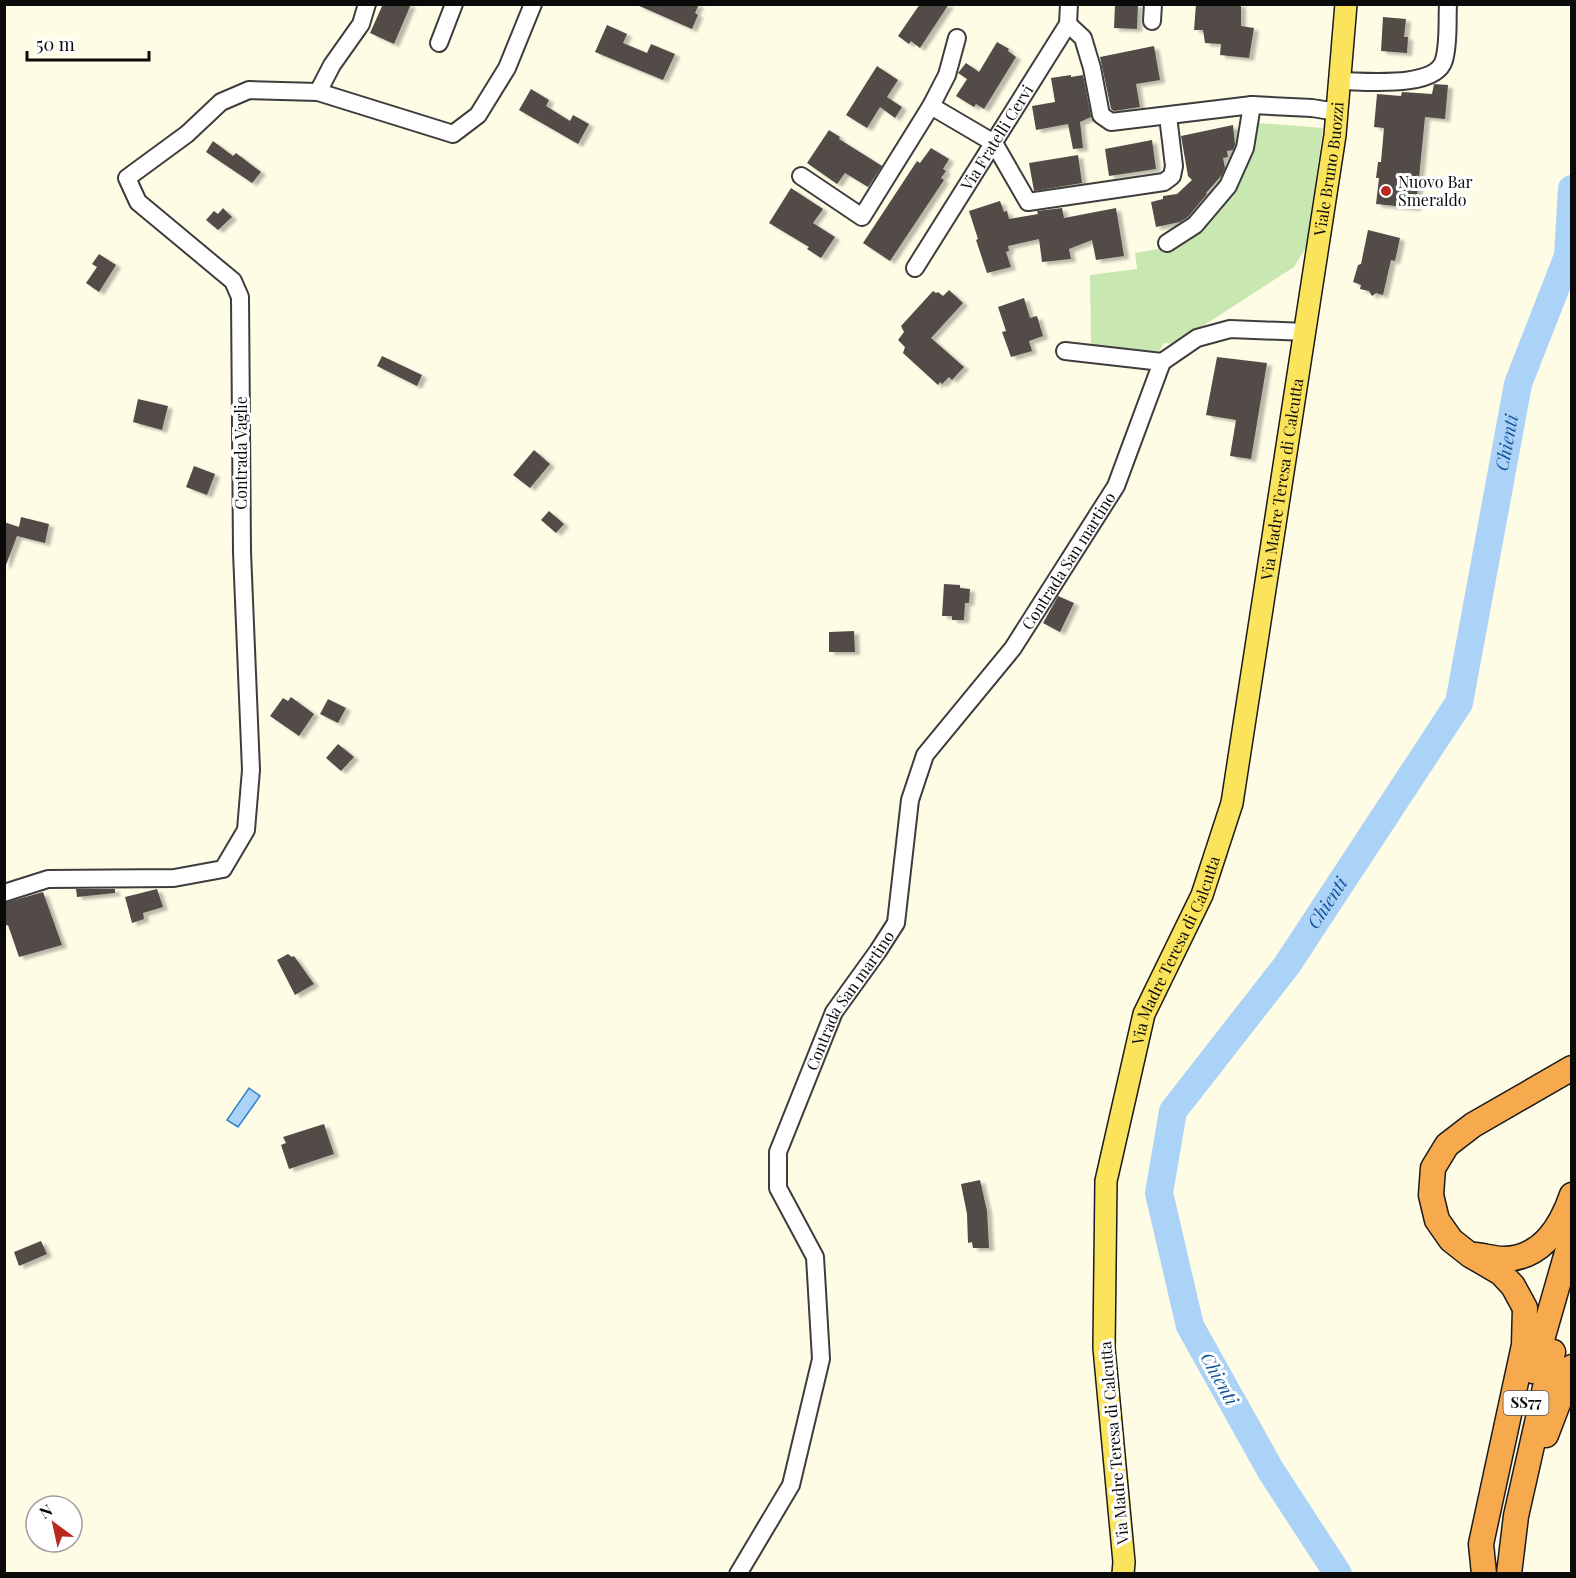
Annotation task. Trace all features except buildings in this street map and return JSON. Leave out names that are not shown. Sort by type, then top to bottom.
[{"type":"highway","points":[[1484,1574],[1481,1544],[1524,1345],[1526,1308],[1513,1286],[1501,1273],[1470,1255],[1451,1240],[1437,1220],[1431,1195],[1433,1168],[1447,1145],[1473,1125],[1572,1068]]},
{"type":"highway","points":[[1470,1255],[1505,1259],[1528,1254],[1549,1240],[1565,1216],[1572,1194]]},
{"type":"highway","name":"SS77","points":[[1490,1574],[1538,1350],[1572,1235]]},
{"type":"highway","name":"SS77","points":[[1509,1574],[1516,1516],[1550,1360],[1572,1289]]},
{"type":"highway","points":[[1516,1516],[1572,1367]]},
{"type":"main road","name":"Viale Bruno Buozzi","points":[[1306,332],[1337,112],[1346,4]]},
{"type":"main road","name":"Via Madre Teresa di Calcutta","points":[[1124,1574],[1104,1348],[1106,1181],[1144,1014],[1202,895],[1232,803],[1306,332]]},
{"type":"street","points":[[368,4],[361,24],[332,65],[318,92],[453,134],[478,115],[507,68],[533,4]]},
{"type":"street","points":[[439,43],[454,4]]},
{"type":"street","name":"Via Fratelli Cervi","points":[[915,268],[1068,24],[1069,4]]},
{"type":"street","points":[[1340,81],[1416,81],[1438,72],[1444,62],[1448,4]]},
{"type":"street","points":[[1068,24],[1083,38],[1092,68],[1101,115],[1111,122],[1251,105],[1312,108],[1337,112]]},
{"type":"street","points":[[801,176],[862,217],[931,106],[947,75],[957,38]]},
{"type":"street","name":"Contrada Vaglie","points":[[4,893],[48,879],[174,878],[223,869],[246,830],[251,770],[242,552],[240,297],[233,281],[138,202],[127,178],[187,134],[221,102],[249,90],[318,92]]},
{"type":"street","points":[[1167,243],[1195,225],[1228,186],[1245,148],[1251,105]]},
{"type":"street","points":[[931,106],[994,143],[1028,202],[1164,182],[1172,176],[1174,166],[1168,116]]},
{"type":"street","points":[[1065,351],[1162,362],[1197,338],[1230,329],[1306,332]]},
{"type":"street","name":"Contrada San martino","points":[[738,1574],[791,1485],[820,1359],[815,1257],[778,1188],[778,1152],[834,1012],[896,923],[910,800],[925,755],[1013,648],[1111,494],[1162,362]]},
{"type":"green space","points":[[1259,123],[1323,128],[1307,246],[1294,267],[1175,344],[1164,343],[1154,359],[1091,348],[1090,275],[1137,269],[1135,253],[1181,245],[1219,207],[1244,169]]},
{"type":"water","points":[[249,1088],[260,1096],[238,1127],[227,1120]]},
{"type":"waterway","name":"Chienti","points":[[1338,1574],[1271,1471],[1190,1326],[1159,1193],[1173,1111],[1287,965],[1459,703],[1518,384],[1568,256],[1572,189]]},
{"type":"place","name":"Nuovo Bar Smeraldo","points":[[1386,191]]}]
